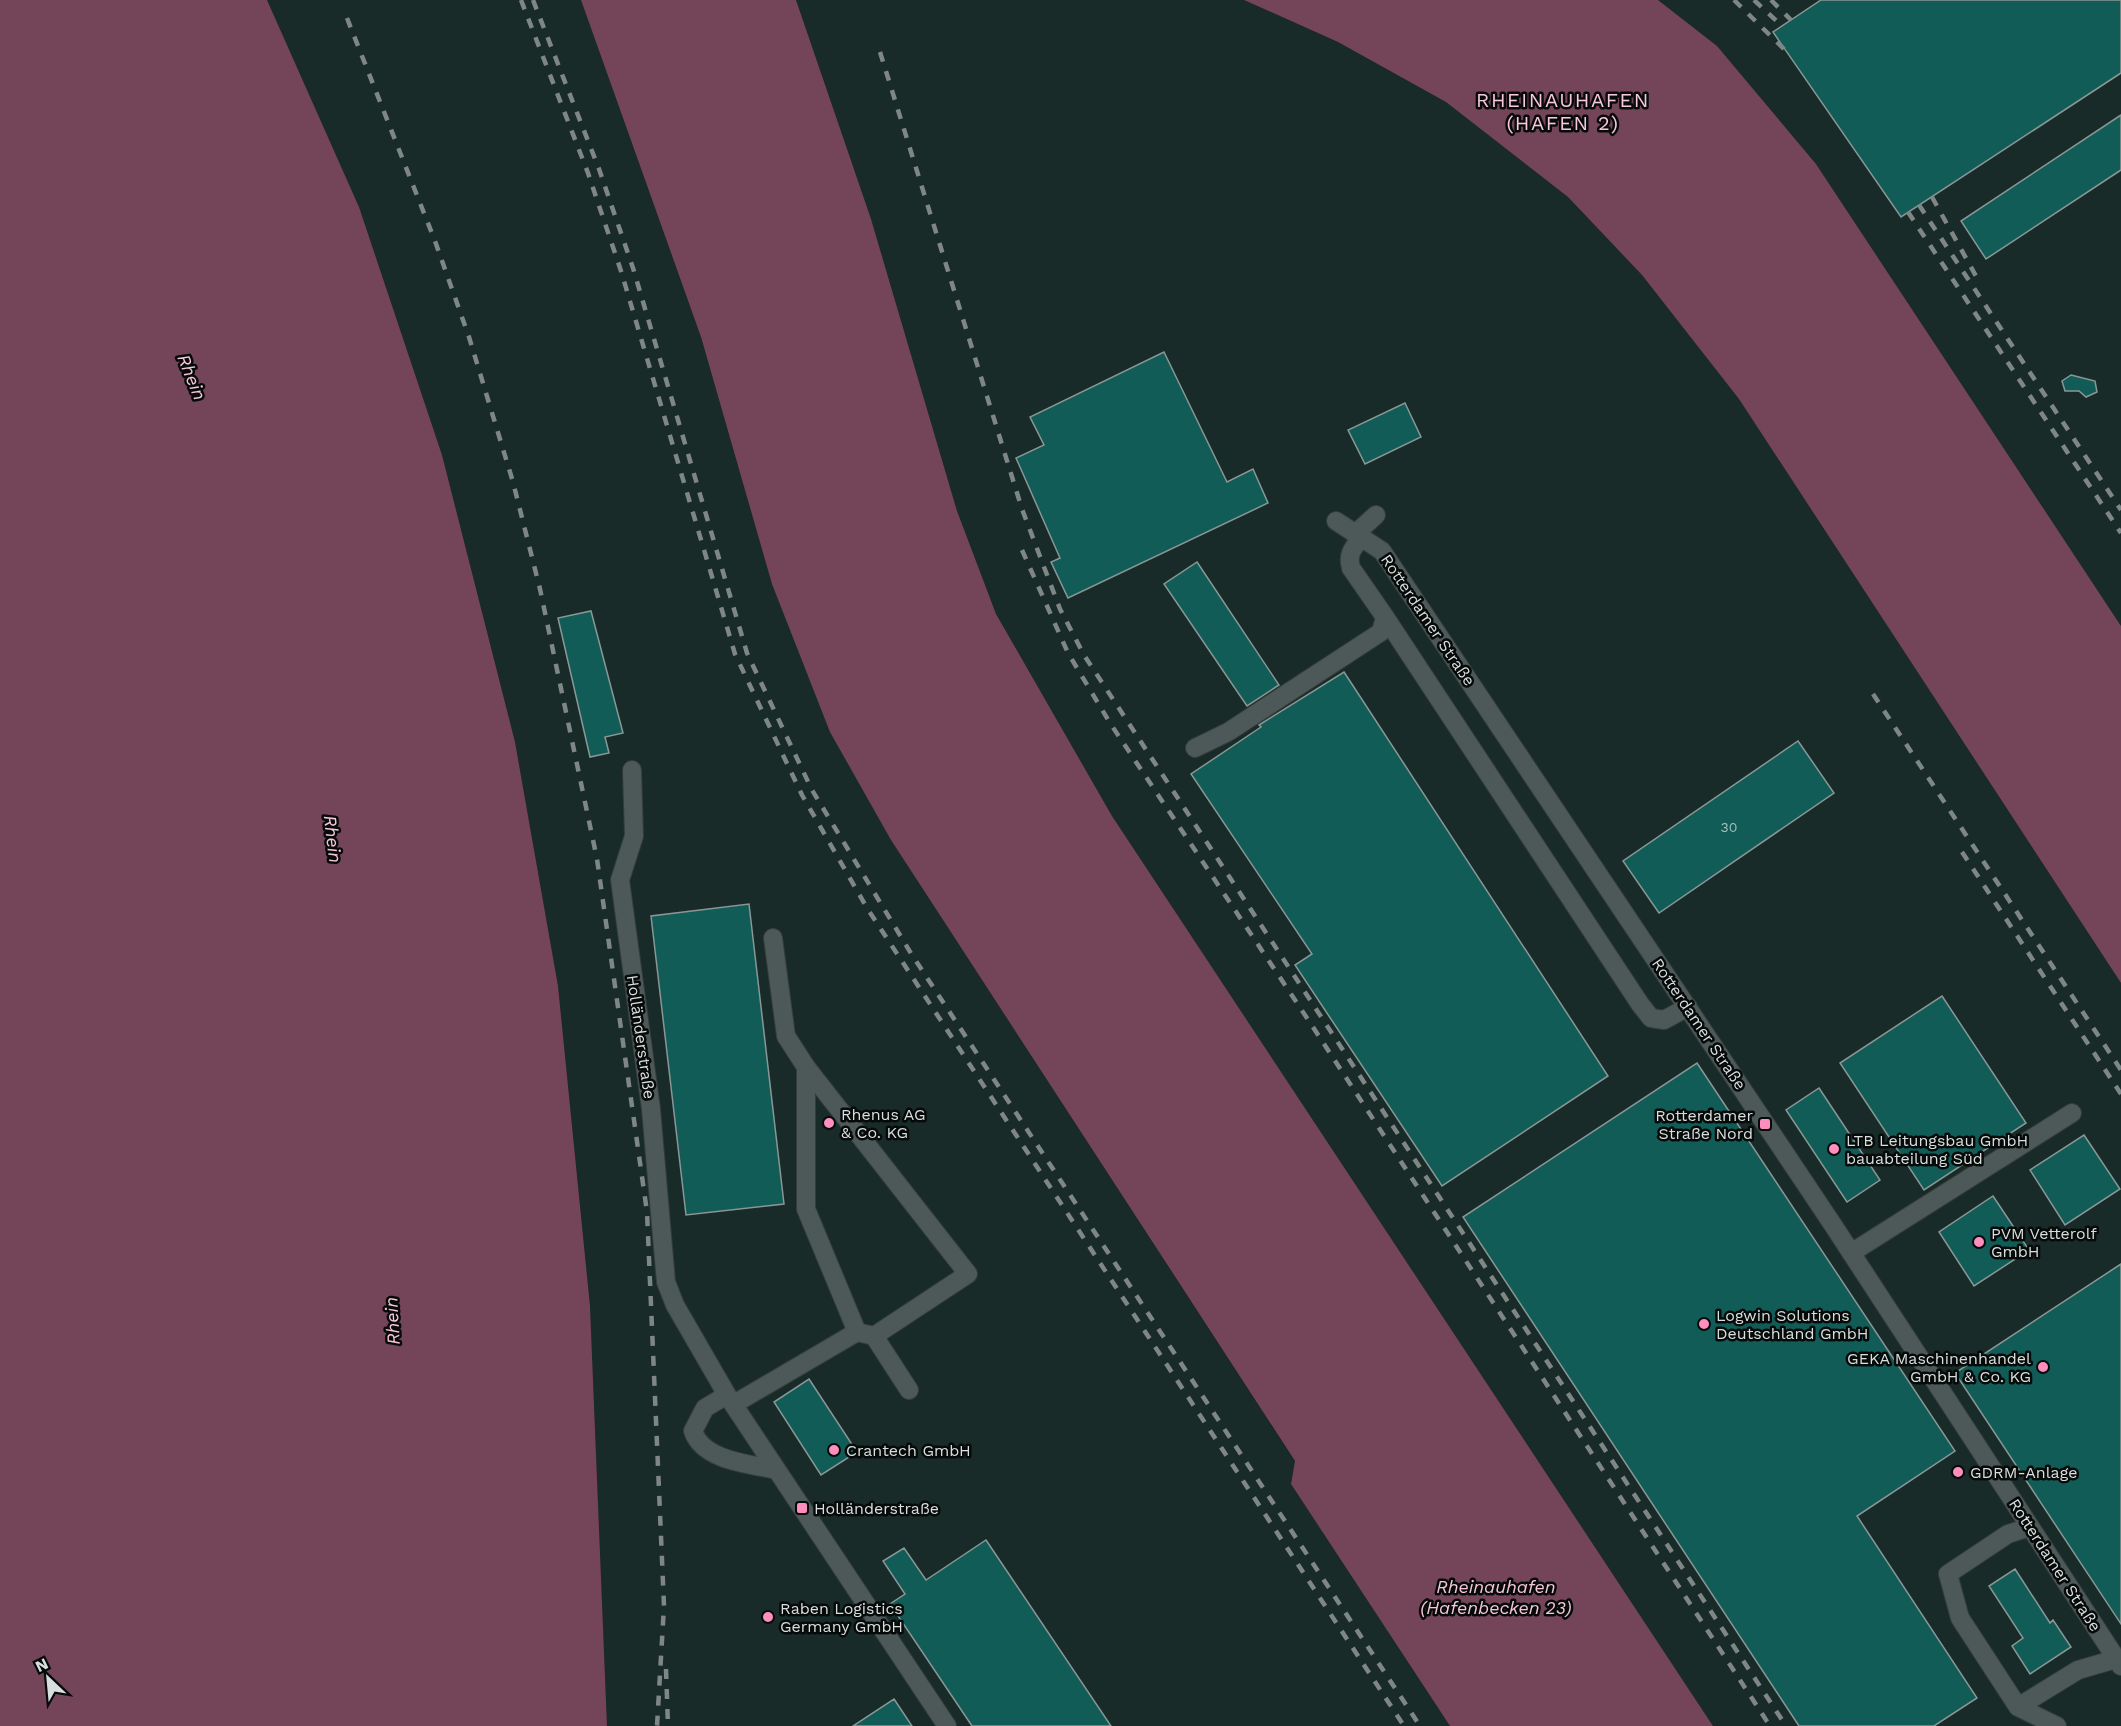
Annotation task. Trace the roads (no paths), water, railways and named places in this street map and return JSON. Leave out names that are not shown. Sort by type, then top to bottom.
[{"type":"street","points":[[1376,515],[1358,536],[1350,552],[1351,568],[1385,616],[1640,1004],[1651,1017],[1664,1020],[1688,1007]]},
{"type":"street","name":"Rotterdamer Straße","points":[[1336,521],[1382,551],[1688,1007],[2119,1662]]},
{"type":"street","points":[[1195,748],[1238,725],[1381,632],[1385,616]]},
{"type":"street","name":"Holländerstraße","points":[[632,770],[634,836],[620,880],[651,1109],[666,1282],[675,1305],[730,1400],[947,1726]]},
{"type":"street","points":[[773,938],[786,1036],[806,1067],[968,1274],[865,1334],[730,1400],[705,1408],[693,1431],[696,1440],[708,1451],[777,1470]]},
{"type":"street","points":[[806,1067],[806,1209],[865,1334],[909,1390]]},
{"type":"street","points":[[1851,1253],[2072,1113]]},
{"type":"street","points":[[2030,1527],[2008,1534],[1948,1574],[1960,1618],[2019,1707],[2056,1726]]},
{"type":"street","points":[[2019,1707],[2078,1670],[2119,1662]]},
{"type":"water","name":"Rhein","points":[[0,0],[267,0],[359,207],[442,455],[515,742],[558,986],[590,1306],[607,1726],[0,1726]]},
{"type":"water","name":"Rheinauhafen (Hafenbecken 23)","points":[[581,0],[796,0],[871,219],[957,511],[996,614],[1112,816],[1713,1726],[1450,1726],[1291,1484],[1295,1461],[891,840],[830,732],[772,584],[701,337]]},
{"type":"water","points":[[1244,0],[1658,0],[1717,46],[1816,164],[2121,626],[2121,983],[1739,399],[1642,275],[1568,197],[1446,102],[1338,42]]},
{"type":"railway","points":[[521,0],[588,173],[621,271],[735,654],[802,795],[867,908],[1404,1726]]},
{"type":"railway","points":[[533,0],[599,169],[633,268],[747,653],[812,790],[912,955],[1420,1726]]},
{"type":"railway","points":[[1734,0],[1786,51]]},
{"type":"railway","points":[[1754,0],[1782,26]]},
{"type":"railway","points":[[1771,0],[1791,20]]},
{"type":"railway","points":[[347,18],[435,241],[469,337],[513,482],[540,589],[597,859],[647,1212],[664,1606],[657,1726]]},
{"type":"railway","points":[[880,52],[1022,509],[1060,609],[1084,655],[1786,1726]]},
{"type":"railway","points":[[1932,197],[1977,278]]},
{"type":"railway","points":[[1919,205],[2121,510]]},
{"type":"railway","points":[[1908,212],[2121,533]]},
{"type":"railway","points":[[1022,550],[1068,653],[1110,723],[1309,1021],[1770,1726]]},
{"type":"railway","points":[[1873,694],[2121,1070]]},
{"type":"railway","points":[[1962,852],[2121,1094]]},
{"type":"railway","points":[[666,1669],[668,1726]]},
{"type":"place","name":"Rhenus AG & Co. KG","points":[[829,1123]]},
{"type":"place","name":"Rotterdamer Straße Nord","points":[[1765,1124]]},
{"type":"place","name":"LTB Leitungsbau GmbH bauabteilung Süd","points":[[1834,1149]]},
{"type":"place","name":"PVM Vetterolf GmbH","points":[[1979,1242]]},
{"type":"place","name":"Logwin Solutions Deutschland GmbH","points":[[1704,1324]]},
{"type":"place","name":"GEKA Maschinenhandel GmbH & Co. KG","points":[[2043,1367]]},
{"type":"place","name":"Crantech GmbH","points":[[834,1450]]},
{"type":"place","name":"GDRM-Anlage","points":[[1958,1472]]},
{"type":"place","name":"Holländerstraße","points":[[802,1508]]},
{"type":"place","name":"Raben Logistics Germany GmbH","points":[[768,1617]]},
{"type":"district","name":"RHEINAUHAFEN (HAFEN 2)","points":[[1563,112]]}]
